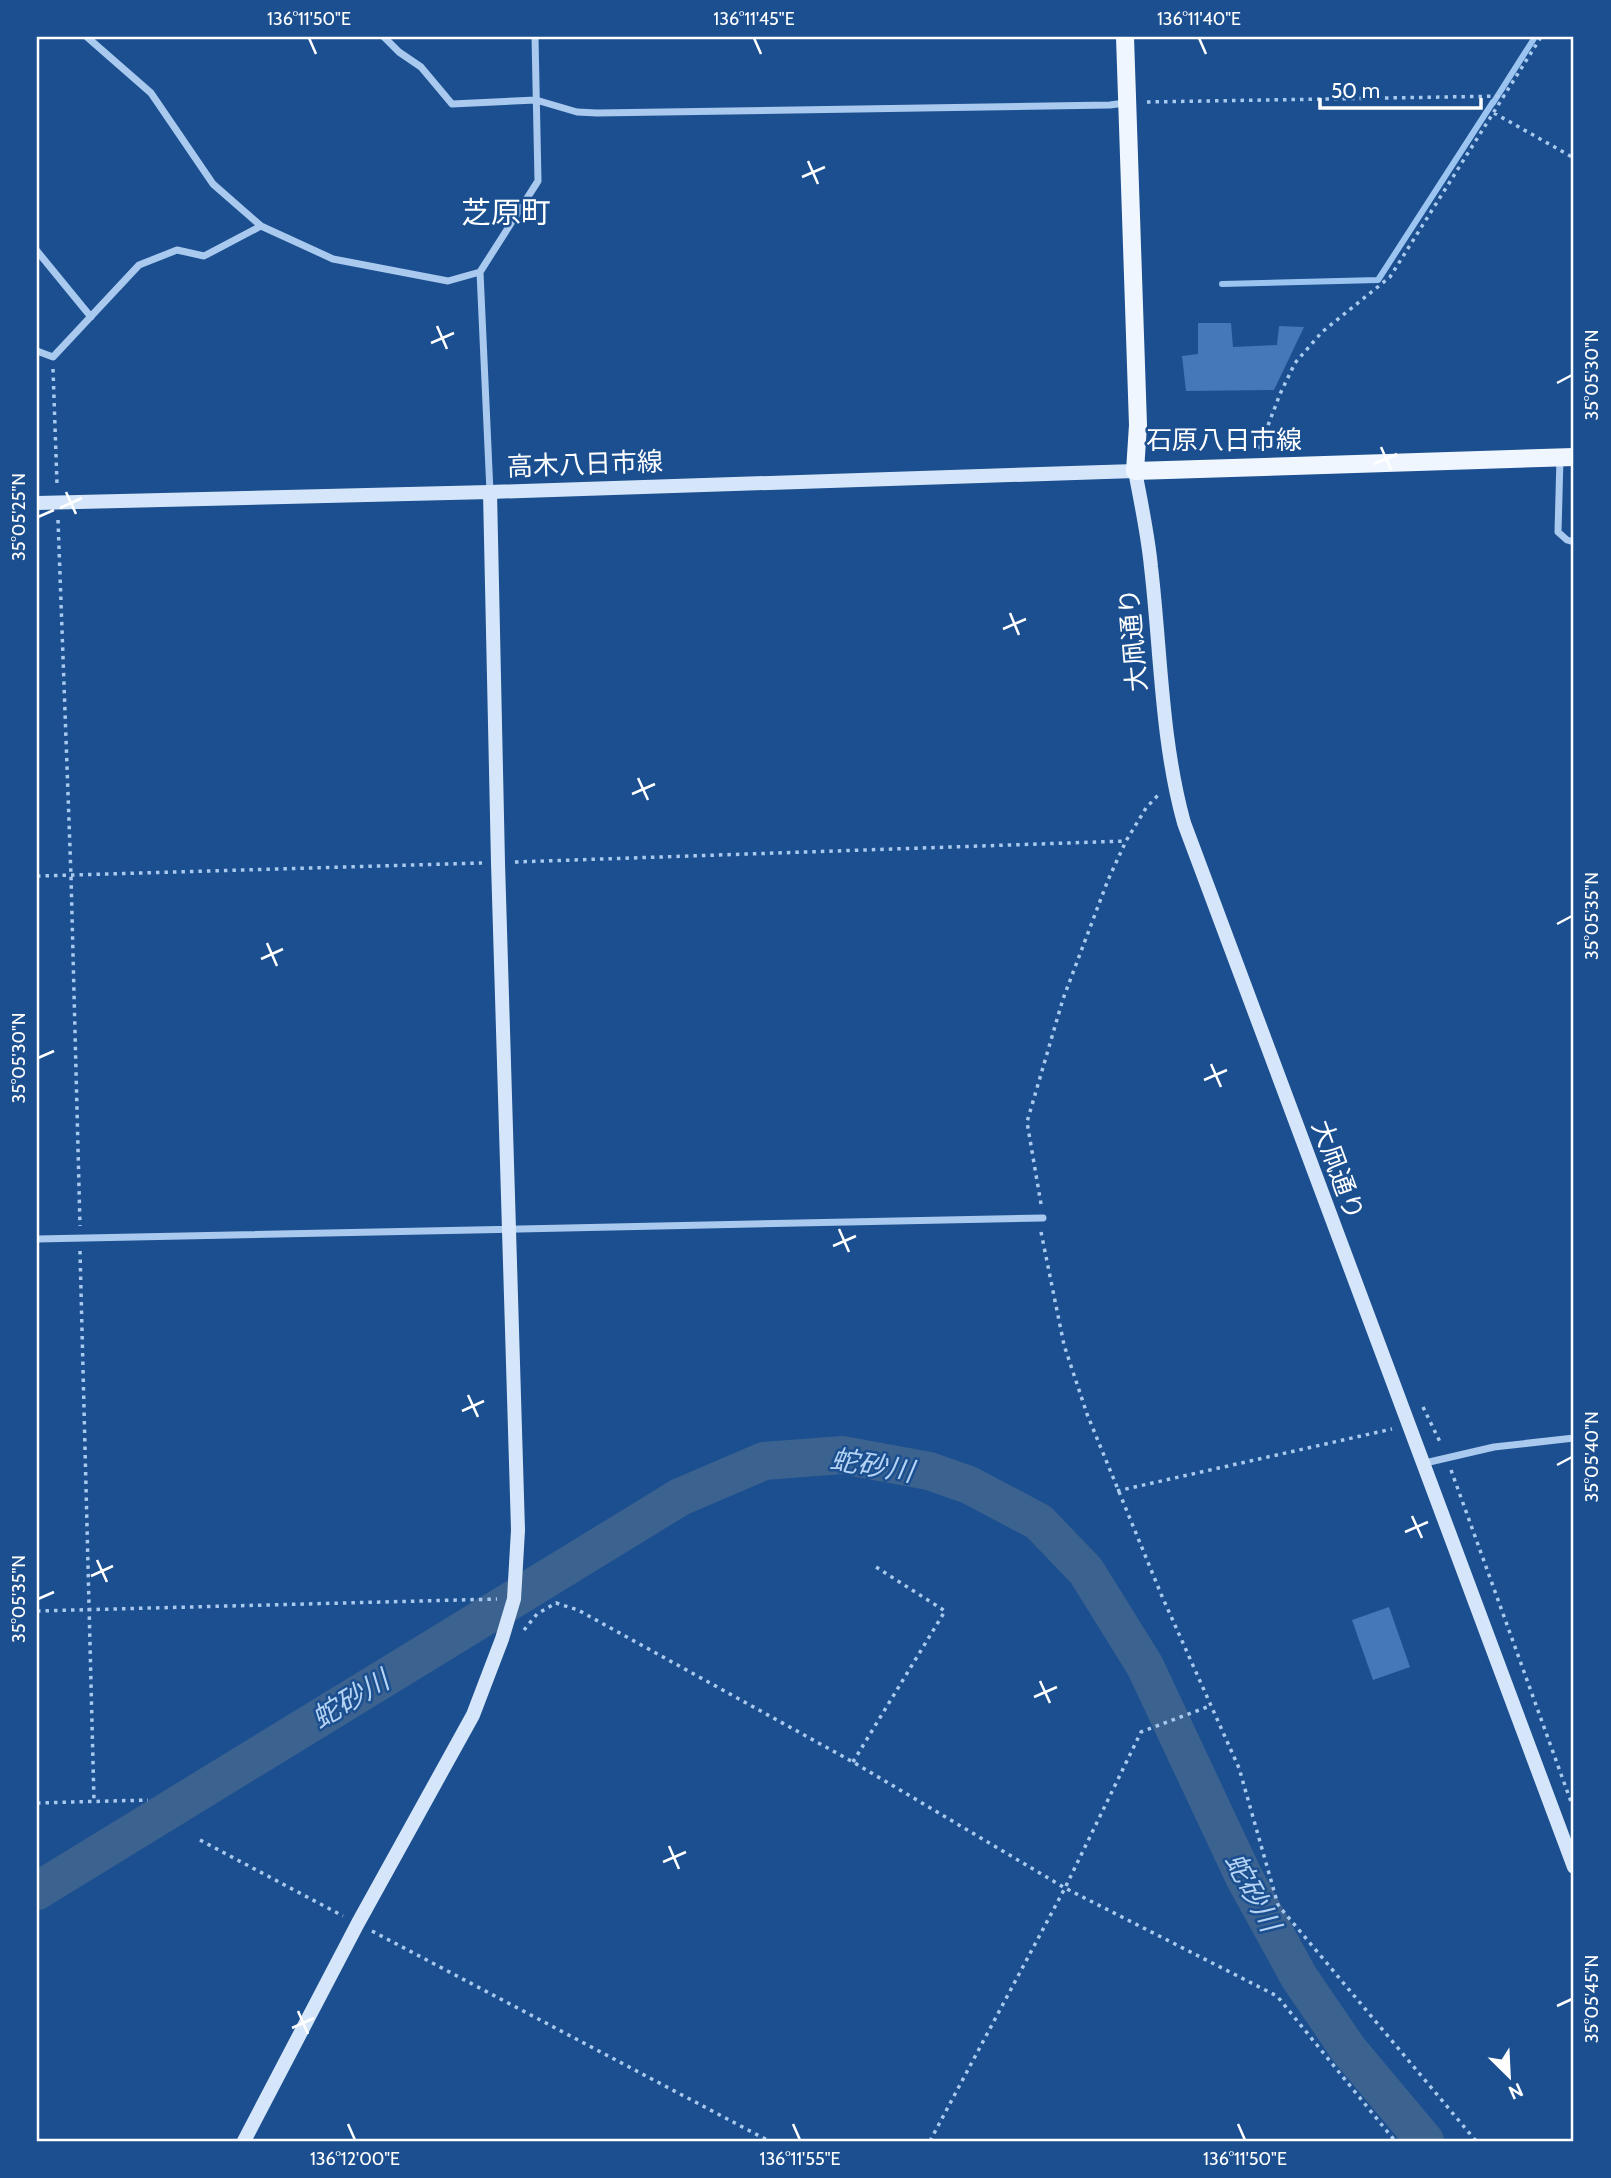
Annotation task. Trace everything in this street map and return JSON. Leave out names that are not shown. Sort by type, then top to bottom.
[{"type":"main road","name":"石原八日市線","points":[[1125,37],[1138,425],[1135,471],[1567,457]]},
{"type":"street","points":[[87,37],[151,93],[213,184],[261,226],[333,260],[448,281],[480,272]]},
{"type":"street","points":[[384,37],[399,52],[421,67],[452,104],[536,100],[578,112],[597,113],[1126,103]]},
{"type":"street","points":[[244,2141],[358,1923],[473,1715],[514,1599],[518,1530],[490,492],[480,272],[538,181],[535,37]]},
{"type":"street","points":[[37,351],[53,357],[139,265],[177,250],[204,256],[261,226]]},
{"type":"street","points":[[37,251],[90,317]]},
{"type":"street","points":[[1567,457],[1558,532],[1574,542]]},
{"type":"street","name":"高木八日市線","points":[[37,503],[490,492],[1135,471]]},
{"type":"street","name":"大凧通り","points":[[1135,471],[1151,565],[1158,657],[1174,785],[1184,823],[1574,1867]]},
{"type":"street","points":[[37,1239],[1043,1218]]},
{"type":"street","points":[[1425,1463],[1494,1447],[1574,1438]]},
{"type":"path","points":[[1252,468],[1280,394],[1295,363],[1322,332],[1390,277],[1541,37]]},
{"type":"path","points":[[1126,103],[1505,96]]},
{"type":"path","points":[[1494,113],[1574,158]]},
{"type":"path","points":[[53,357],[71,876],[94,1801]]},
{"type":"path","points":[[1174,785],[1158,794],[1146,808],[1126,841],[1108,880],[1063,999],[1027,1122],[1043,1218],[1041,1233],[1064,1345],[1117,1491],[1239,1768],[1278,1905],[1476,2141]]},
{"type":"path","points":[[37,876],[1126,841]]},
{"type":"path","points":[[1420,1402],[1441,1444]]},
{"type":"path","points":[[1117,1491],[1410,1426]]},
{"type":"path","points":[[1447,1458],[1574,1810]]},
{"type":"path","points":[[853,1762],[945,1611],[876,1567]]},
{"type":"path","points":[[37,1611],[514,1599]]},
{"type":"path","points":[[502,1639],[517,1639],[537,1614],[556,1603],[578,1610],[853,1762],[1065,1888],[1277,1996],[1395,2141]]},
{"type":"path","points":[[930,2141],[1065,1888],[1110,1800],[1140,1732],[1210,1706]]},
{"type":"path","points":[[37,1803],[148,1800]]},
{"type":"path","points":[[200,1840],[769,2141]]},
{"type":"building","points":[[1198,323],[1231,323],[1233,347],[1277,345],[1279,326],[1304,327],[1274,390],[1186,391],[1182,356],[1198,354]]},
{"type":"building","points":[[1389,1607],[1410,1667],[1373,1680],[1352,1620]]},
{"type":"waterway","points":[[1493,103],[1535,37]]},
{"type":"waterway","points":[[1222,284],[1378,280],[1493,102]]},
{"type":"waterway","name":"蛇砂川","points":[[37,1891],[680,1497],[764,1461],[842,1455],[929,1471],[969,1485],[1039,1522],[1086,1571],[1145,1666],[1244,1877],[1299,1977],[1348,2049],[1425,2141]]},
{"type":"district","name":"芝原町","points":[[506,213]]}]
